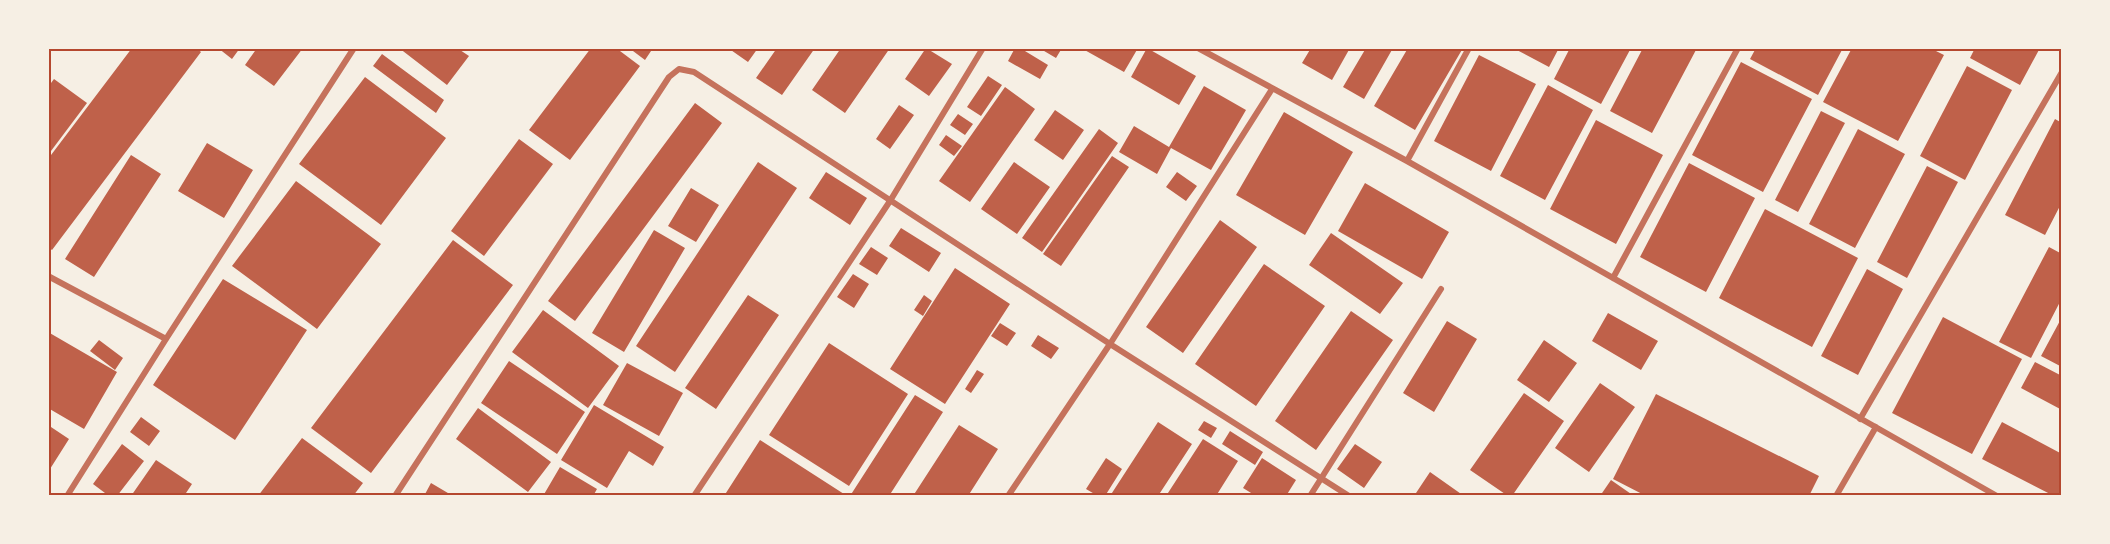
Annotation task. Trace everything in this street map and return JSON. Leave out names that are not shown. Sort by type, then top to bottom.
[{"type":"street","points":[[67,496],[354,48]]},
{"type":"street","points":[[694,496],[890,201],[983,48]]},
{"type":"street","points":[[1198,48],[1407,161],[1997,496]]},
{"type":"street","points":[[1407,161],[1469,48]]},
{"type":"street","points":[[1613,278],[1738,48]]},
{"type":"street","points":[[395,496],[669,77],[679,69],[694,72],[1110,344],[1349,496]]},
{"type":"street","points":[[1860,419],[2062,72]]},
{"type":"street","points":[[1008,496],[1110,344],[1272,89]]},
{"type":"street","points":[[48,276],[166,339]]},
{"type":"street","points":[[1310,496],[1441,289]]},
{"type":"street","points":[[1836,496],[1876,427]]},
{"type":"building","points":[[132,48],[196,48],[201,52],[52,250],[48,247],[48,159]]},
{"type":"building","points":[[218,48],[240,48],[232,59]]},
{"type":"building","points":[[257,48],[303,48],[274,86],[245,65]]},
{"type":"building","points":[[399,48],[457,48],[469,56],[447,85]]},
{"type":"building","points":[[591,48],[616,48],[640,66],[570,160],[529,130]]},
{"type":"building","points":[[629,48],[653,48],[645,60]]},
{"type":"building","points":[[728,48],[758,48],[748,62]]},
{"type":"building","points":[[777,48],[815,48],[782,95],[756,78]]},
{"type":"building","points":[[841,48],[890,48],[845,113],[812,90]]},
{"type":"building","points":[[926,48],[952,64],[929,96],[905,79]]},
{"type":"building","points":[[1015,48],[1020,48],[1048,65],[1040,79],[1008,61]]},
{"type":"building","points":[[1039,48],[1062,48],[1056,58]]},
{"type":"building","points":[[1081,48],[1138,48],[1124,72]]},
{"type":"building","points":[[1147,48],[1196,76],[1179,105],[1131,77]]},
{"type":"building","points":[[1311,48],[1350,48],[1332,80],[1302,63]]},
{"type":"building","points":[[1366,48],[1393,48],[1364,99],[1343,87]]},
{"type":"building","points":[[1408,48],[1463,48],[1415,130],[1374,106]]},
{"type":"building","points":[[1513,48],[1559,48],[1549,67]]},
{"type":"building","points":[[1570,48],[1631,48],[1601,104],[1554,79]]},
{"type":"building","points":[[1643,48],[1697,48],[1652,133],[1610,111]]},
{"type":"building","points":[[1756,48],[1843,48],[1818,95],[1750,59]]},
{"type":"building","points":[[1852,48],[1930,48],[1944,55],[1898,141],[1823,102]]},
{"type":"building","points":[[1975,48],[2040,48],[2020,85],[1970,58]]},
{"type":"building","points":[[382,54],[444,100],[436,113],[373,66]]},
{"type":"building","points":[[1479,55],[1536,84],[1491,171],[1434,141]]},
{"type":"building","points":[[1741,62],[1812,99],[1763,192],[1692,155]]},
{"type":"building","points":[[1967,66],[2012,90],[1965,180],[1920,156]]},
{"type":"building","points":[[988,76],[1002,85],[981,116],[967,107]]},
{"type":"building","points":[[365,77],[446,138],[381,225],[299,164]]},
{"type":"building","points":[[54,79],[87,103],[48,155],[48,87]]},
{"type":"building","points":[[1548,85],[1593,110],[1545,200],[1500,176]]},
{"type":"building","points":[[1204,86],[1246,110],[1211,170],[1171,148],[1157,174],[1119,152],[1134,126],[1169,147]]},
{"type":"building","points":[[1005,87],[1035,109],[970,202],[939,181]]},
{"type":"building","points":[[695,103],[722,123],[575,321],[548,301]]},
{"type":"building","points":[[899,105],[914,115],[890,149],[876,139]]},
{"type":"building","points":[[1055,110],[1084,130],[1063,160],[1034,140]]},
{"type":"building","points":[[1821,111],[1845,123],[1798,212],[1775,200]]},
{"type":"building","points":[[1284,112],[1353,152],[1305,235],[1236,195]]},
{"type":"building","points":[[958,114],[973,124],[965,135],[950,125]]},
{"type":"building","points":[[2055,119],[2062,123],[2062,202],[2045,235],[2005,215]]},
{"type":"building","points":[[1596,120],[1663,155],[1616,244],[1550,209]]},
{"type":"building","points":[[1099,129],[1118,143],[1042,252],[1022,238]]},
{"type":"building","points":[[1858,129],[1905,154],[1855,248],[1809,224]]},
{"type":"building","points":[[946,135],[962,146],[954,156],[939,145]]},
{"type":"building","points":[[519,139],[553,164],[484,256],[451,231]]},
{"type":"building","points":[[207,143],[253,170],[224,218],[178,191]]},
{"type":"building","points":[[131,155],[161,174],[94,277],[65,259]]},
{"type":"building","points":[[1112,156],[1129,167],[1061,266],[1043,254]]},
{"type":"building","points":[[758,162],[797,188],[675,372],[636,346]]},
{"type":"building","points":[[1014,162],[1050,187],[1017,234],[981,209]]},
{"type":"building","points":[[1689,163],[1755,198],[1706,292],[1640,257]]},
{"type":"building","points":[[1927,166],[1958,182],[1907,278],[1877,262]]},
{"type":"building","points":[[826,172],[867,198],[850,225],[809,198]]},
{"type":"building","points":[[1177,172],[1197,186],[1186,201],[1166,187]]},
{"type":"building","points":[[296,181],[381,244],[317,329],[232,266]]},
{"type":"building","points":[[1365,183],[1449,232],[1422,279],[1338,231]]},
{"type":"building","points":[[691,188],[719,205],[696,242],[668,226]]},
{"type":"building","points":[[1765,209],[1858,258],[1812,347],[1719,298]]},
{"type":"building","points":[[1220,220],[1257,247],[1183,353],[1146,327]]},
{"type":"building","points":[[901,228],[941,253],[929,272],[889,246]]},
{"type":"building","points":[[654,230],[685,248],[624,352],[592,333]]},
{"type":"building","points":[[1331,233],[1403,283],[1380,314],[1309,265]]},
{"type":"building","points":[[453,240],[513,285],[371,473],[311,428]]},
{"type":"building","points":[[871,247],[888,258],[877,275],[859,264]]},
{"type":"building","points":[[2049,247],[2062,254],[2062,298],[2031,358],[1999,342]]},
{"type":"building","points":[[1264,264],[1325,306],[1256,406],[1195,364]]},
{"type":"building","points":[[955,268],[1010,304],[945,404],[890,369]]},
{"type":"building","points":[[1867,269],[1903,289],[1858,375],[1821,356]]},
{"type":"building","points":[[853,274],[869,284],[854,308],[837,297]]},
{"type":"building","points":[[223,279],[307,330],[235,440],[153,385]]},
{"type":"building","points":[[748,295],[779,315],[716,409],[685,388]]},
{"type":"building","points":[[924,295],[932,301],[923,316],[914,310]]},
{"type":"building","points":[[543,310],[619,366],[588,408],[512,352]]},
{"type":"building","points":[[1351,311],[1393,340],[1316,450],[1275,421]]},
{"type":"building","points":[[1608,313],[1658,341],[1641,370],[1592,341]]},
{"type":"building","points":[[1943,317],[2022,359],[1972,454],[1892,413]]},
{"type":"building","points":[[2062,317],[2062,367],[2041,356]]},
{"type":"building","points":[[1447,321],[1477,339],[1434,412],[1403,393]]},
{"type":"building","points":[[1000,323],[1016,333],[1007,346],[991,336]]},
{"type":"building","points":[[48,332],[117,372],[84,429],[48,408]]},
{"type":"building","points":[[1038,335],[1059,348],[1051,359],[1031,346]]},
{"type":"building","points":[[99,340],[123,358],[115,370],[90,351]]},
{"type":"building","points":[[1544,340],[1577,363],[1549,402],[1517,380]]},
{"type":"building","points":[[829,343],[908,394],[849,486],[769,435]]},
{"type":"building","points":[[509,361],[585,412],[557,454],[481,403]]},
{"type":"building","points":[[2035,362],[2062,376],[2062,410],[2021,388]]},
{"type":"building","points":[[627,363],[683,393],[659,436],[603,405]]},
{"type":"building","points":[[977,370],[984,374],[971,393],[965,389]]},
{"type":"building","points":[[1600,383],[1635,407],[1589,472],[1555,448]]},
{"type":"building","points":[[1524,393],[1564,421],[1512,496],[1508,496],[1470,470]]},
{"type":"building","points":[[1656,394],[1819,476],[1809,496],[1646,496],[1613,479]]},
{"type":"building","points":[[915,395],[943,412],[889,496],[850,496]]},
{"type":"building","points":[[594,405],[664,447],[653,466],[629,451],[607,488],[561,460]]},
{"type":"building","points":[[478,408],[551,462],[528,492],[456,439]]},
{"type":"building","points":[[141,417],[160,431],[149,446],[130,432]]},
{"type":"building","points":[[1204,421],[1217,428],[1211,438],[1198,430]]},
{"type":"building","points":[[1158,422],[1192,444],[1158,496],[1110,496]]},
{"type":"building","points":[[2002,422],[2062,454],[2062,496],[2054,496],[1982,459]]},
{"type":"building","points":[[48,425],[69,439],[50,469],[48,467]]},
{"type":"building","points":[[959,425],[998,449],[968,496],[913,496]]},
{"type":"building","points":[[1230,431],[1263,452],[1255,465],[1222,444]]},
{"type":"building","points":[[302,438],[363,483],[353,496],[258,496]]},
{"type":"building","points":[[1203,439],[1238,461],[1216,496],[1166,496]]},
{"type":"building","points":[[760,440],[844,494],[843,496],[724,496]]},
{"type":"building","points":[[122,444],[144,461],[117,496],[109,496],[93,484]]},
{"type":"building","points":[[1355,444],[1382,462],[1364,488],[1337,469]]},
{"type":"building","points":[[1106,458],[1122,469],[1105,496],[1098,496],[1086,489]]},
{"type":"building","points":[[1262,458],[1296,480],[1286,496],[1256,496],[1243,488]]},
{"type":"building","points":[[156,460],[192,484],[184,496],[131,496]]},
{"type":"building","points":[[560,467],[597,489],[593,496],[543,496]]},
{"type":"building","points":[[1430,472],[1464,496],[1414,496]]},
{"type":"building","points":[[1611,480],[1634,496],[1600,496]]},
{"type":"building","points":[[431,483],[453,496],[424,496]]}]
